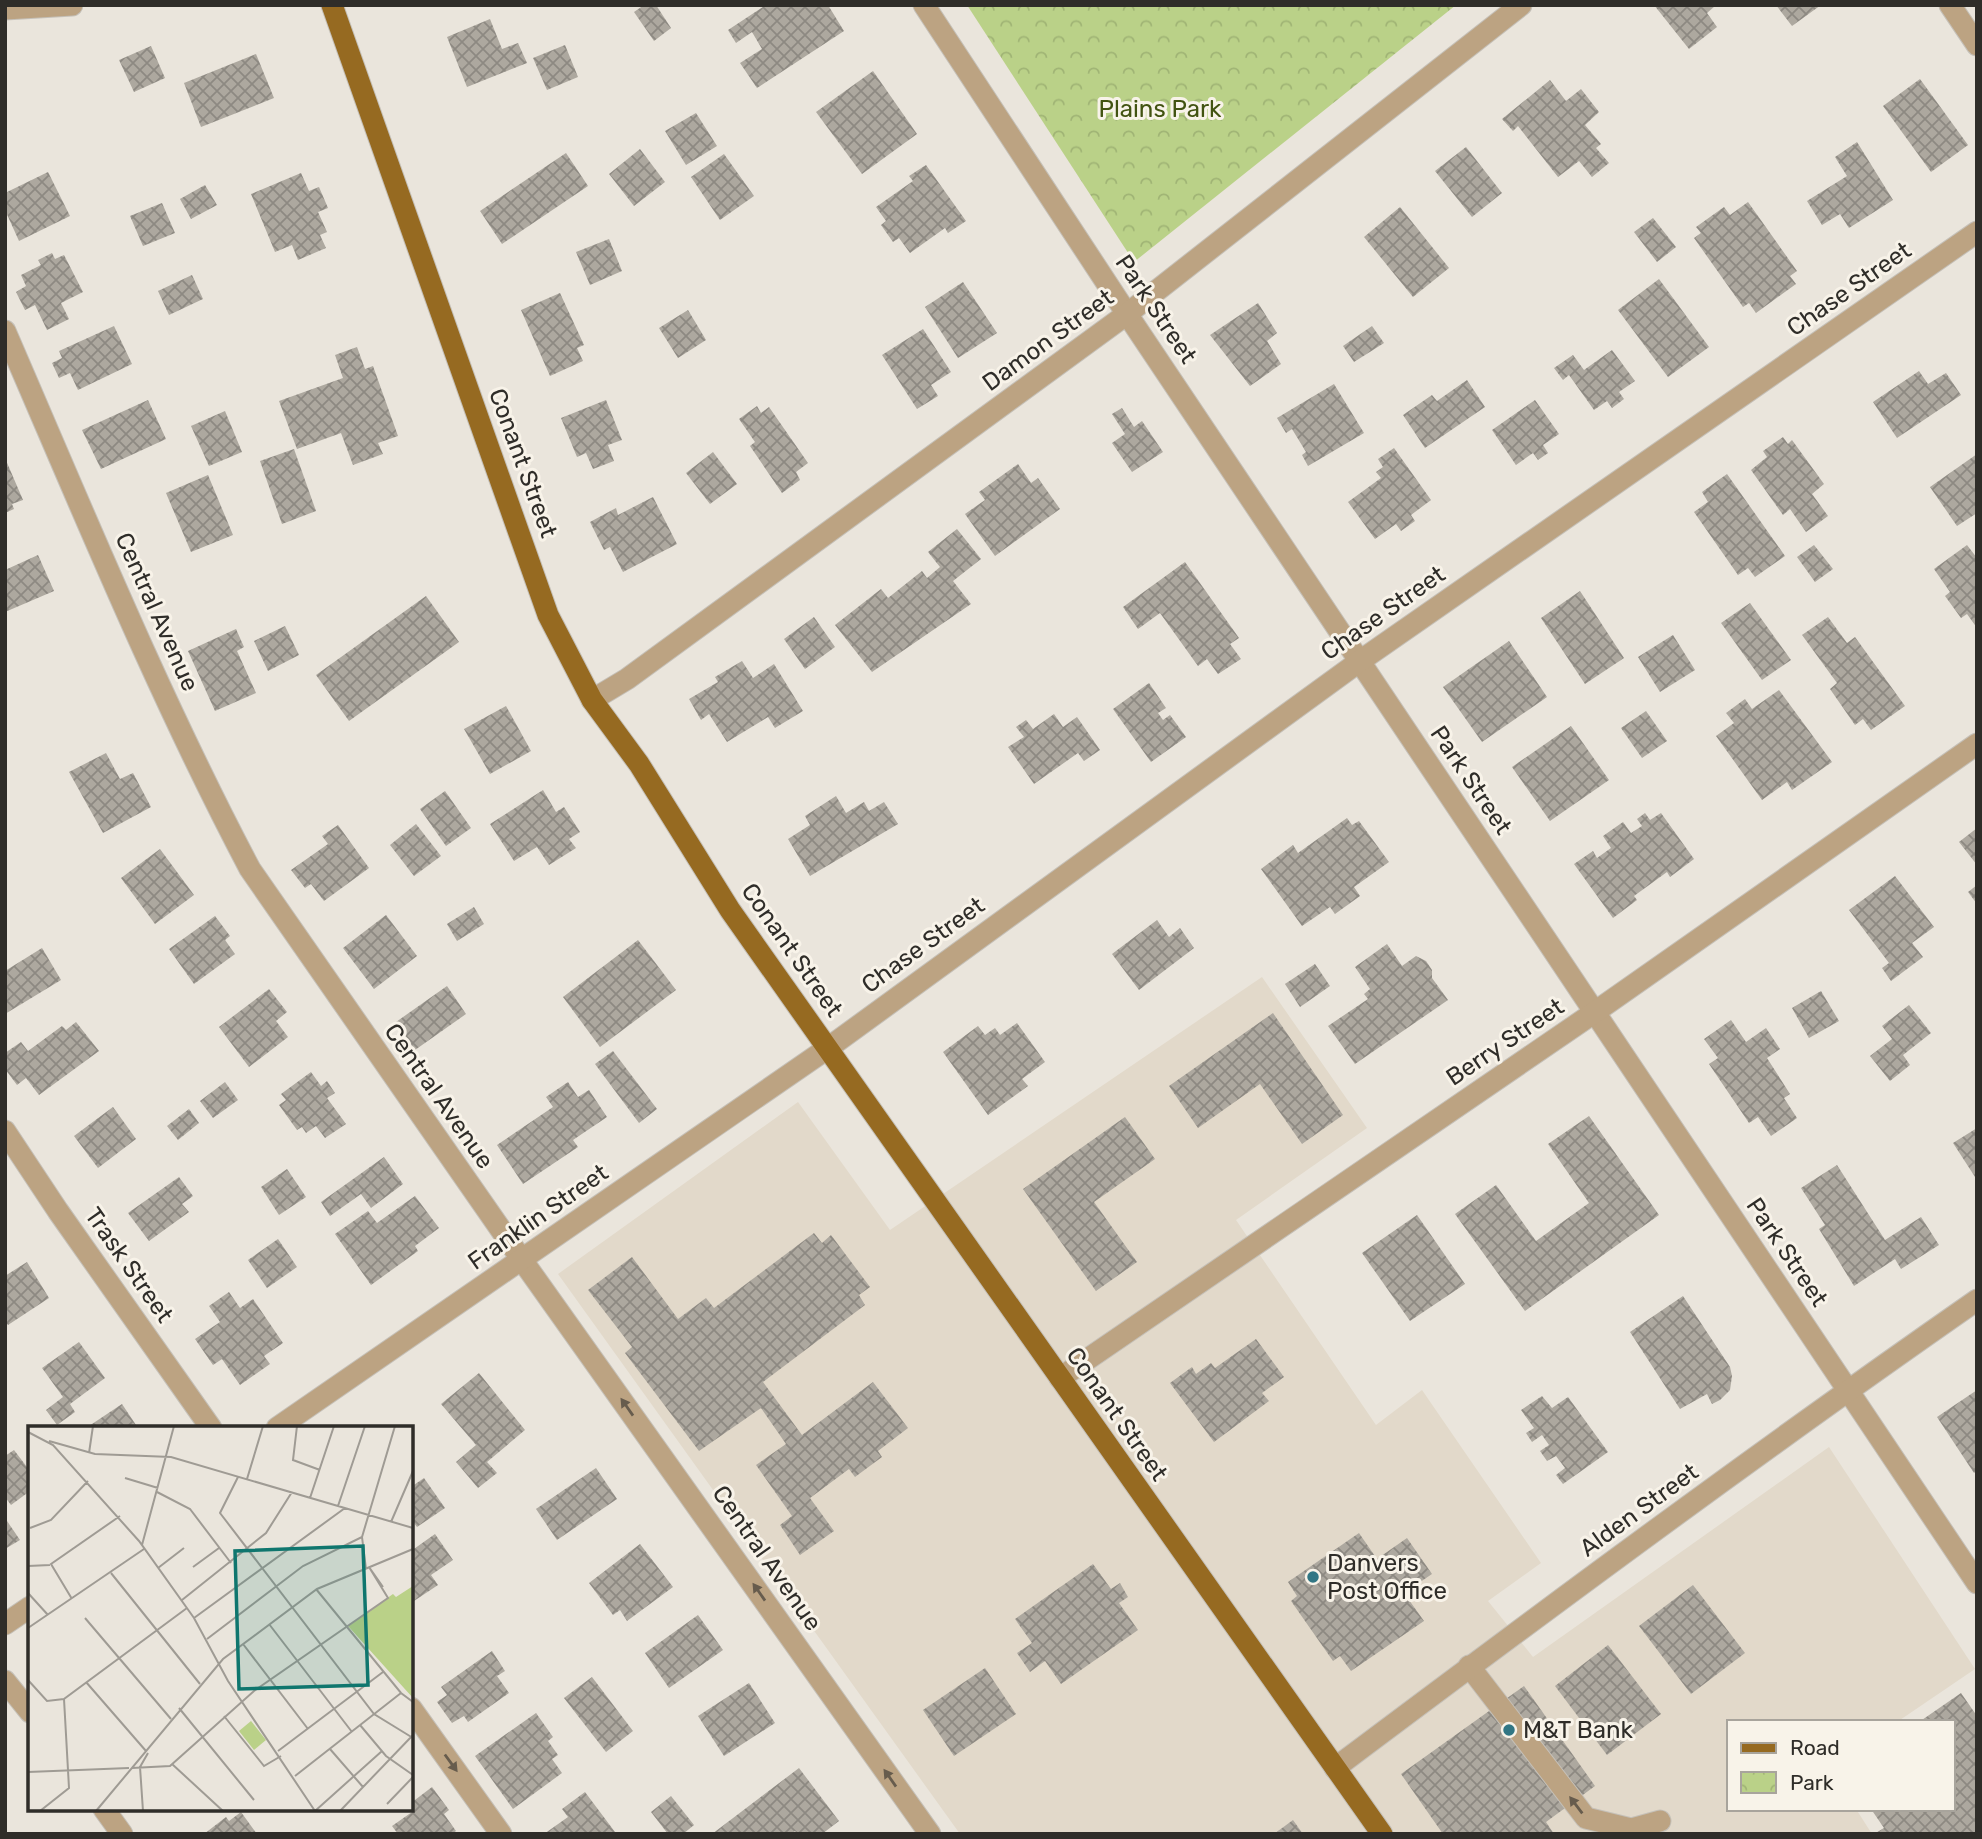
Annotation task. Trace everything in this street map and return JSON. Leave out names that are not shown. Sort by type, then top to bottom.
[{"type":"main road","name":"Conant Street","points":[[332,5],[548,614],[593,699],[639,764],[730,910],[1382,1834]]},
{"type":"street","points":[[5,9],[72,5]]},
{"type":"street","name":"Park Street","points":[[924,5],[1127,314],[1977,1583]]},
{"type":"street","name":"Damon Street","points":[[593,699],[627,679],[1127,314],[1521,5]]},
{"type":"street","points":[[1950,5],[1977,45]]},
{"type":"street","name":"Chase Street","points":[[828,1048],[1360,661],[1977,232]]},
{"type":"street","name":"Central Avenue","points":[[5,331],[159,682],[214,800],[250,869],[522,1260],[930,1834]]},
{"type":"street","name":"Berry Street","points":[[1060,1378],[1595,1013],[1977,744]]},
{"type":"street","name":"Franklin Street","points":[[280,1426],[828,1048]]},
{"type":"street","name":"Trask Street","points":[[5,1131],[210,1426]]},
{"type":"street","name":"Alden Street","points":[[1335,1768],[1469,1666],[1847,1390],[1977,1300]]},
{"type":"street","points":[[5,1624],[28,1608]]},
{"type":"street","points":[[1469,1666],[1586,1818],[1631,1829],[1660,1821]]},
{"type":"street","points":[[5,1681],[28,1710]]},
{"type":"street","points":[[413,1711],[501,1834]]},
{"type":"street","points":[[105,1811],[122,1834]]},
{"type":"shaded area","points":[[1262,977],[1367,1128],[1236,1220],[1376,1425],[1422,1390],[1541,1563],[1488,1601],[1533,1657],[1829,1447],[1975,1669],[1900,1720],[1727,1720],[1727,1811],[1857,1811],[1872,1834],[960,1834],[558,1274],[798,1102],[890,1230]]},
{"type":"green space","name":"Plains Park","points":[[967,5],[1456,5],[1134,262]]},
{"type":"building","points":[[644,5],[656,5],[671,28],[654,41],[634,12]]},
{"type":"building","points":[[766,5],[828,5],[844,31],[757,88],[740,63],[762,49],[752,32],[736,43],[728,30]]},
{"type":"building","points":[[1654,5],[1716,5],[1707,13],[1717,27],[1689,49]]},
{"type":"building","points":[[1776,5],[1821,5],[1792,26]]},
{"type":"building","points":[[490,19],[502,49],[518,43],[527,63],[467,87],[447,37]]},
{"type":"building","points":[[565,45],[578,77],[547,90],[533,58]]},
{"type":"building","points":[[151,46],[165,78],[134,92],[119,60]]},
{"type":"building","points":[[256,54],[274,98],[201,127],[184,83]]},
{"type":"building","points":[[873,71],[917,134],[862,174],[816,112]]},
{"type":"building","points":[[1920,79],[1968,145],[1931,172],[1883,106]]},
{"type":"building","points":[[1550,80],[1566,101],[1581,89],[1599,112],[1585,125],[1601,144],[1596,148],[1609,163],[1592,177],[1579,161],[1558,177],[1518,126],[1513,131],[1502,119]]},
{"type":"building","points":[[696,113],[717,146],[686,165],[665,131]]},
{"type":"building","points":[[1857,142],[1893,200],[1849,228],[1840,214],[1822,225],[1807,201],[1847,176],[1835,157]]},
{"type":"building","points":[[1466,147],[1502,193],[1472,217],[1435,171]]},
{"type":"building","points":[[640,149],[665,182],[634,206],[609,174]]},
{"type":"building","points":[[566,153],[588,186],[502,244],[480,211]]},
{"type":"building","points":[[724,154],[754,196],[720,220],[691,177]]},
{"type":"building","points":[[926,165],[966,221],[948,233],[945,228],[910,253],[899,238],[893,242],[881,225],[886,221],[876,207],[913,181],[909,176]]},
{"type":"building","points":[[48,172],[70,216],[19,241],[5,210],[5,193]]},
{"type":"building","points":[[301,173],[309,191],[319,187],[328,208],[318,212],[327,232],[320,235],[326,248],[298,260],[292,245],[275,252],[251,194]]},
{"type":"building","points":[[205,185],[217,205],[191,219],[180,199]]},
{"type":"building","points":[[1748,202],[1797,271],[1790,276],[1796,284],[1756,313],[1749,303],[1743,307],[1694,238],[1701,233],[1696,227],[1724,207],[1730,215]]},
{"type":"building","points":[[162,203],[175,233],[143,246],[130,216]]},
{"type":"building","points":[[1400,207],[1449,268],[1413,297],[1364,237]]},
{"type":"building","points":[[1653,218],[1676,247],[1657,262],[1634,232]]},
{"type":"building","points":[[609,239],[622,271],[590,285],[576,252]]},
{"type":"building","points":[[52,253],[55,259],[64,255],[83,292],[61,303],[69,319],[47,330],[35,305],[25,310],[16,292],[26,286],[21,275],[41,265],[38,260]]},
{"type":"building","points":[[192,275],[203,299],[169,315],[158,291]]},
{"type":"building","points":[[1659,279],[1709,347],[1668,377],[1618,310]]},
{"type":"building","points":[[963,282],[997,333],[958,358],[925,307]]},
{"type":"building","points":[[560,293],[584,345],[577,348],[583,361],[550,376],[521,310]]},
{"type":"building","points":[[1258,303],[1277,333],[1267,341],[1281,364],[1250,386],[1210,335]]},
{"type":"building","points":[[688,310],[706,340],[678,358],[659,328]]},
{"type":"building","points":[[114,326],[132,364],[78,390],[70,373],[59,378],[52,363],[62,358],[59,351]]},
{"type":"building","points":[[1372,326],[1384,343],[1354,362],[1343,346]]},
{"type":"building","points":[[923,329],[951,372],[931,385],[938,396],[917,409],[882,355]]},
{"type":"building","points":[[357,347],[365,369],[373,366],[398,436],[378,443],[383,454],[353,465],[341,433],[297,449],[279,401],[343,378],[335,355]]},
{"type":"building","points":[[1612,350],[1635,381],[1619,392],[1624,399],[1612,408],[1607,401],[1594,410],[1569,375],[1563,380],[1554,368],[1573,355],[1584,370]]},
{"type":"building","points":[[1919,371],[1928,384],[1946,373],[1961,395],[1897,438],[1873,402]]},
{"type":"building","points":[[1467,380],[1485,407],[1425,448],[1403,415],[1432,395],[1437,401]]},
{"type":"building","points":[[1334,384],[1364,433],[1308,466],[1302,455],[1306,452],[1292,429],[1286,433],[1277,418]]},
{"type":"building","points":[[148,400],[166,439],[101,469],[82,430]]},
{"type":"building","points":[[606,400],[622,440],[608,445],[614,461],[593,469],[586,453],[577,457],[561,418]]},
{"type":"building","points":[[1535,400],[1559,434],[1543,445],[1548,453],[1538,460],[1533,453],[1516,465],[1492,430]]},
{"type":"building","points":[[757,406],[761,413],[769,407],[808,463],[796,472],[800,480],[782,493],[750,446],[755,442],[739,419]]},
{"type":"building","points":[[1122,408],[1134,427],[1142,421],[1163,452],[1132,472],[1112,443],[1125,434],[1112,414]]},
{"type":"building","points":[[225,411],[242,452],[209,466],[191,426]]},
{"type":"building","points":[[1783,437],[1788,444],[1792,440],[1824,484],[1812,494],[1828,516],[1806,532],[1790,509],[1783,515],[1751,470],[1767,457],[1763,451]]},
{"type":"building","points":[[1394,448],[1431,500],[1411,515],[1415,521],[1401,531],[1396,524],[1375,539],[1348,502],[1381,478],[1376,472],[1383,467],[1378,459]]},
{"type":"building","points":[[294,449],[316,511],[282,524],[260,461]]},
{"type":"building","points":[[713,452],[737,484],[710,504],[686,473]]},
{"type":"building","points":[[1977,454],[1977,513],[1957,526],[1930,487]]},
{"type":"building","points":[[5,458],[23,500],[12,504],[14,509],[5,513]]},
{"type":"building","points":[[1018,464],[1031,483],[1038,478],[1060,509],[995,556],[965,514],[985,500],[979,492]]},
{"type":"building","points":[[1727,474],[1785,556],[1755,577],[1748,568],[1738,575],[1694,512],[1708,502],[1702,492]]},
{"type":"building","points":[[208,475],[233,535],[191,552],[166,493]]},
{"type":"building","points":[[653,497],[677,544],[623,572],[610,547],[604,550],[590,522],[616,508],[618,515]]},
{"type":"building","points":[[957,529],[981,559],[953,581],[971,604],[872,672],[835,625],[881,589],[888,598],[922,571],[927,578],[940,567],[928,552]]},
{"type":"building","points":[[1814,545],[1833,569],[1815,582],[1797,557]]},
{"type":"building","points":[[1967,545],[1977,558],[1977,628],[1967,614],[1961,618],[1945,596],[1950,592],[1934,569]]},
{"type":"building","points":[[38,555],[54,591],[5,612],[5,570]]},
{"type":"building","points":[[1185,562],[1239,638],[1230,644],[1241,659],[1218,674],[1207,659],[1198,666],[1160,613],[1138,629],[1123,607]]},
{"type":"building","points":[[1580,591],[1624,658],[1585,684],[1541,618]]},
{"type":"building","points":[[426,596],[459,642],[349,721],[316,675]]},
{"type":"building","points":[[1750,603],[1791,660],[1762,680],[1721,623]]},
{"type":"building","points":[[814,617],[835,647],[805,669],[784,639]]},
{"type":"building","points":[[1828,617],[1847,643],[1855,637],[1905,706],[1871,730],[1863,719],[1855,725],[1830,689],[1837,683],[1802,635]]},
{"type":"building","points":[[285,626],[299,655],[268,671],[254,641]]},
{"type":"building","points":[[236,629],[244,647],[237,651],[256,693],[215,711],[188,651]]},
{"type":"building","points":[[1673,635],[1695,670],[1660,692],[1638,657]]},
{"type":"building","points":[[1509,641],[1547,697],[1482,742],[1443,687]]},
{"type":"building","points":[[742,661],[753,678],[774,664],[803,711],[775,728],[768,717],[727,742],[709,714],[701,720],[689,699],[718,682],[715,677]]},
{"type":"building","points":[[1149,683],[1166,708],[1158,713],[1163,720],[1170,715],[1186,737],[1151,762],[1113,709]]},
{"type":"building","points":[[1779,690],[1832,762],[1792,790],[1787,782],[1762,800],[1716,736],[1734,723],[1726,713],[1745,699],[1752,709]]},
{"type":"building","points":[[506,706],[531,751],[490,774],[464,729]]},
{"type":"building","points":[[1646,711],[1667,741],[1642,758],[1621,728]]},
{"type":"building","points":[[1054,714],[1063,727],[1077,717],[1100,750],[1084,761],[1078,753],[1034,784],[1008,747],[1024,737],[1016,727],[1026,720],[1033,729]]},
{"type":"building","points":[[1571,726],[1609,780],[1550,821],[1512,767]]},
{"type":"building","points":[[106,753],[120,779],[133,773],[151,807],[103,833],[69,772]]},
{"type":"building","points":[[543,790],[556,812],[564,807],[580,832],[569,839],[576,848],[549,865],[537,847],[514,861],[490,824]]},
{"type":"building","points":[[445,791],[471,828],[446,846],[420,809]]},
{"type":"building","points":[[836,796],[846,813],[864,802],[869,811],[884,802],[898,824],[810,876],[788,839],[810,825],[805,816]]},
{"type":"building","points":[[1645,813],[1650,820],[1661,813],[1694,859],[1670,877],[1667,872],[1634,896],[1637,900],[1613,918],[1574,864],[1593,851],[1597,858],[1611,848],[1603,836],[1623,822],[1631,833],[1642,826],[1637,819]]},
{"type":"building","points":[[1347,818],[1352,825],[1359,821],[1389,862],[1354,887],[1360,896],[1335,914],[1330,907],[1302,926],[1261,869],[1293,845],[1298,853]]},
{"type":"building","points":[[416,824],[441,856],[414,876],[390,845]]},
{"type":"building","points":[[338,825],[369,868],[324,901],[311,884],[305,888],[291,870],[328,844],[322,836]]},
{"type":"building","points":[[1977,828],[1977,865],[1959,842]]},
{"type":"building","points":[[160,849],[194,895],[155,924],[121,878]]},
{"type":"building","points":[[1895,876],[1934,927],[1912,943],[1923,957],[1891,981],[1882,968],[1889,963],[1849,910]]},
{"type":"building","points":[[1977,885],[1977,904],[1968,892]]},
{"type":"building","points":[[474,907],[484,924],[457,941],[447,924]]},
{"type":"building","points":[[386,915],[417,956],[374,989],[343,948]]},
{"type":"building","points":[[215,916],[230,936],[225,940],[235,954],[194,984],[169,949]]},
{"type":"building","points":[[1157,920],[1169,937],[1180,928],[1194,948],[1139,990],[1112,954]]},
{"type":"building","points":[[638,940],[676,990],[600,1047],[563,997]]},
{"type":"building","points":[[1387,944],[1402,966],[1416,956],[1426,961],[1432,970],[1432,978],[1448,1000],[1355,1064],[1328,1026],[1368,999],[1364,994],[1370,989],[1355,967]]},
{"type":"building","points":[[42,948],[61,980],[5,1014],[5,971]]},
{"type":"building","points":[[1315,964],[1330,986],[1300,1007],[1285,984]]},
{"type":"building","points":[[447,986],[466,1014],[415,1050],[396,1022]]},
{"type":"building","points":[[269,989],[287,1012],[276,1021],[288,1037],[249,1067],[219,1027]]},
{"type":"building","points":[[1821,991],[1839,1021],[1809,1038],[1792,1008]]},
{"type":"building","points":[[1909,1005],[1931,1033],[1903,1055],[1910,1065],[1890,1081],[1870,1056],[1892,1039],[1882,1026]]},
{"type":"building","points":[[1273,1013],[1343,1115],[1302,1144],[1260,1084],[1198,1128],[1169,1086]]},
{"type":"building","points":[[1731,1020],[1746,1042],[1766,1028],[1780,1049],[1767,1058],[1790,1094],[1784,1098],[1797,1118],[1771,1136],[1758,1117],[1749,1123],[1709,1064],[1718,1058],[1704,1039]]},
{"type":"building","points":[[76,1022],[99,1051],[39,1095],[26,1078],[17,1085],[5,1069],[5,1053],[21,1042],[28,1051],[62,1026],[66,1030]]},
{"type":"building","points":[[1017,1023],[1045,1062],[1022,1079],[1028,1086],[988,1115],[943,1052],[978,1026],[985,1035],[995,1028],[1000,1035]]},
{"type":"building","points":[[613,1051],[657,1109],[639,1123],[595,1064]]},
{"type":"building","points":[[311,1072],[321,1086],[327,1081],[335,1093],[327,1098],[346,1124],[325,1138],[316,1126],[306,1133],[302,1127],[297,1130],[279,1105],[286,1100],[281,1094]]},
{"type":"building","points":[[225,1082],[238,1100],[213,1118],[200,1101]]},
{"type":"building","points":[[568,1082],[578,1097],[589,1090],[607,1117],[573,1140],[578,1147],[523,1184],[497,1145],[553,1107],[546,1097]]},
{"type":"building","points":[[113,1107],[136,1139],[98,1168],[74,1136]]},
{"type":"building","points":[[189,1109],[199,1123],[178,1140],[167,1126]]},
{"type":"building","points":[[1589,1116],[1659,1215],[1525,1311],[1455,1214],[1496,1185],[1536,1241],[1589,1203],[1548,1144]]},
{"type":"building","points":[[1125,1117],[1155,1159],[1094,1202],[1137,1262],[1096,1291],[1023,1189]]},
{"type":"building","points":[[1977,1128],[1977,1180],[1953,1143]]},
{"type":"building","points":[[384,1157],[403,1184],[371,1208],[361,1194],[330,1216],[321,1202]]},
{"type":"building","points":[[1837,1165],[1885,1240],[1921,1217],[1939,1245],[1901,1269],[1895,1259],[1854,1286],[1819,1229],[1825,1225],[1801,1188]]},
{"type":"building","points":[[287,1169],[306,1197],[279,1215],[261,1187]]},
{"type":"building","points":[[179,1177],[193,1196],[182,1204],[189,1212],[149,1241],[128,1213]]},
{"type":"building","points":[[415,1196],[439,1228],[415,1246],[418,1251],[371,1285],[335,1234],[368,1211],[377,1223]]},
{"type":"building","points":[[1417,1215],[1465,1284],[1410,1321],[1362,1253]]},
{"type":"building","points":[[814,1233],[822,1243],[831,1235],[870,1287],[859,1295],[865,1305],[763,1382],[802,1435],[873,1382],[908,1428],[878,1451],[882,1457],[855,1477],[849,1469],[810,1498],[834,1531],[800,1555],[780,1525],[792,1516],[756,1465],[786,1444],[761,1408],[699,1451],[625,1353],[632,1347],[588,1290],[632,1257],[678,1319],[706,1298],[714,1308]]},
{"type":"building","points":[[278,1239],[297,1267],[267,1288],[248,1260]]},
{"type":"building","points":[[27,1262],[49,1298],[8,1325],[5,1321],[5,1276]]},
{"type":"building","points":[[229,1292],[240,1308],[253,1299],[283,1343],[264,1356],[270,1364],[240,1385],[222,1359],[213,1365],[195,1339],[220,1322],[209,1306]]},
{"type":"building","points":[[1683,1296],[1730,1367],[1732,1376],[1730,1390],[1720,1400],[1712,1404],[1707,1394],[1680,1409],[1630,1332]]},
{"type":"building","points":[[1256,1339],[1284,1377],[1262,1393],[1269,1401],[1214,1442],[1170,1383],[1192,1367],[1196,1374],[1211,1363],[1215,1368]]},
{"type":"building","points":[[79,1342],[105,1378],[70,1404],[75,1412],[57,1425],[46,1410],[63,1397],[42,1368]]},
{"type":"building","points":[[479,1373],[525,1430],[487,1462],[497,1473],[478,1488],[456,1462],[476,1445],[441,1404]]},
{"type":"building","points":[[1977,1390],[1977,1471],[1974,1473],[1937,1417]]},
{"type":"building","points":[[1542,1396],[1552,1408],[1568,1397],[1608,1452],[1563,1484],[1556,1475],[1565,1468],[1556,1456],[1547,1461],[1540,1451],[1549,1445],[1542,1435],[1532,1442],[1526,1433],[1534,1428],[1521,1410]]},
{"type":"building","points":[[122,1404],[137,1426],[89,1426]]},
{"type":"building","points":[[14,1450],[28,1468],[28,1492],[11,1505],[5,1497],[5,1456]]},
{"type":"building","points":[[596,1468],[617,1499],[557,1540],[536,1509]]},
{"type":"building","points":[[424,1478],[445,1508],[417,1527],[413,1522],[413,1486]]},
{"type":"building","points":[[5,1518],[20,1540],[5,1549]]},
{"type":"building","points":[[1359,1533],[1377,1559],[1407,1538],[1432,1574],[1404,1593],[1424,1621],[1351,1671],[1340,1656],[1333,1661],[1291,1601],[1297,1596],[1288,1582]]},
{"type":"building","points":[[435,1534],[453,1560],[431,1575],[438,1585],[413,1602],[413,1550]]},
{"type":"building","points":[[640,1544],[673,1587],[627,1621],[620,1610],[613,1615],[589,1583]]},
{"type":"building","points":[[1093,1564],[1111,1589],[1120,1583],[1128,1597],[1119,1603],[1138,1630],[1061,1684],[1045,1661],[1030,1672],[1017,1653],[1032,1643],[1015,1619]]},
{"type":"building","points":[[1693,1585],[1745,1653],[1691,1694],[1639,1626]]},
{"type":"building","points":[[698,1615],[723,1650],[669,1688],[645,1653]]},
{"type":"building","points":[[1608,1645],[1661,1714],[1607,1755],[1555,1686]]},
{"type":"building","points":[[492,1651],[505,1671],[497,1676],[509,1693],[468,1722],[464,1716],[452,1723],[437,1702],[447,1695],[441,1687]]},
{"type":"building","points":[[985,1668],[1016,1714],[954,1756],[923,1710]]},
{"type":"building","points":[[592,1677],[633,1731],[606,1752],[564,1698]]},
{"type":"building","points":[[749,1683],[775,1723],[724,1756],[698,1716]]},
{"type":"building","name":"M&T Bank","points":[[1524,1686],[1595,1786],[1546,1822],[1554,1834],[1443,1834],[1401,1774]]},
{"type":"building","points":[[1961,1693],[1977,1716],[1977,1834],[1874,1834],[1884,1828],[1872,1811],[1954,1811],[1954,1720],[1922,1720]]},
{"type":"building","points":[[536,1713],[553,1737],[548,1741],[558,1755],[552,1759],[562,1773],[513,1809],[475,1756]]},
{"type":"building","points":[[799,1768],[839,1821],[822,1834],[797,1834],[795,1831],[792,1834],[712,1834]]},
{"type":"building","points":[[432,1787],[449,1810],[444,1814],[456,1831],[452,1834],[398,1834],[392,1826],[413,1811],[413,1801]]},
{"type":"building","points":[[585,1792],[615,1832],[544,1834],[568,1817],[562,1809]]},
{"type":"building","points":[[671,1796],[694,1825],[683,1834],[668,1834],[651,1812]]},
{"type":"building","points":[[241,1812],[257,1834],[204,1834],[226,1817],[229,1821]]},
{"type":"building","points":[[1293,1820],[1303,1834],[1274,1834]]},
{"type":"place","name":"Danvers Post Office","points":[[1313,1577]]},
{"type":"place","name":"M&T Bank","points":[[1509,1730]]}]
